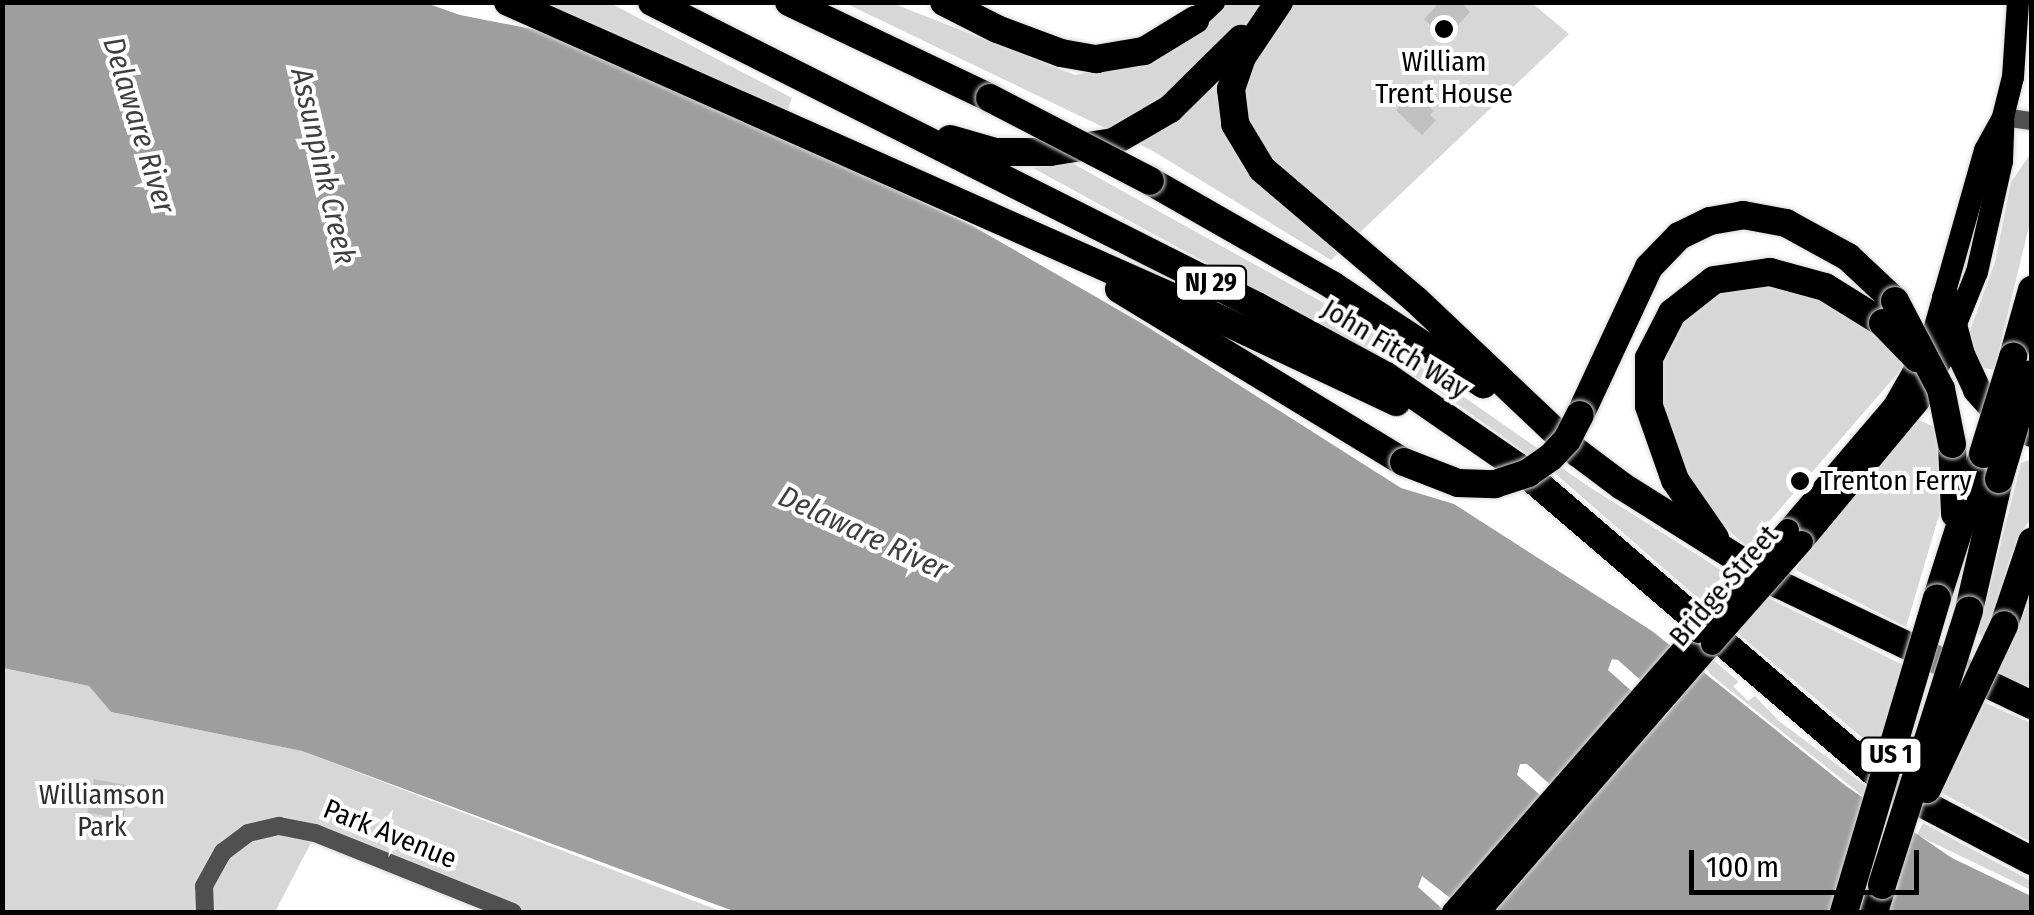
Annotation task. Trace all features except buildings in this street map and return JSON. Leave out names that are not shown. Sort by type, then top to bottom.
[{"type":"highway","points":[[508,2],[1291,351],[1518,467]]},
{"type":"highway","name":"John Fitch Way","points":[[652,2],[1319,339],[1429,404],[1518,467],[1893,788],[2032,861]]},
{"type":"highway","name":"NJ 29","points":[[789,2],[990,98],[1150,181],[1332,285],[1778,584],[1898,645],[2032,705]]},
{"type":"highway","points":[[944,2],[997,30],[1060,53],[1096,59],[1144,51],[1204,11]]},
{"type":"highway","points":[[890,123],[995,152],[1050,152],[1113,142],[1152,122],[1194,89],[1277,2]]},
{"type":"highway","points":[[1277,2],[1242,57],[1231,89],[1235,124],[1251,155],[1416,300],[1578,453]]},
{"type":"highway","points":[[1050,246],[1404,462],[1458,482],[1496,484],[1528,473],[1567,440],[1649,267],[1680,236],[1710,221],[1743,215],[1786,223],[1848,257],[1941,389],[1957,486],[1947,570]]},
{"type":"highway","points":[[1725,551],[1675,480],[1655,433],[1647,375],[1662,327],[1700,288],[1729,275],[1752,272],[1794,276],[1889,312]]},
{"type":"highway","name":"US 1","points":[[1878,899],[1969,610],[2025,367],[2032,290]]},
{"type":"highway","points":[[1946,298],[1953,332],[1976,390],[2004,420],[2032,433]]},
{"type":"highway","name":"US 1","points":[[1844,912],[1983,454],[2025,367]]},
{"type":"highway","points":[[1878,899],[2004,626],[2032,542]]},
{"type":"main road","points":[[2003,117],[2013,78],[2018,2]]},
{"type":"main road","name":"Bridge Street","points":[[1795,536],[1902,394],[1931,340],[1985,150],[2003,117]]},
{"type":"main road","name":"Bridge Street","points":[[1524,847],[1795,536],[1919,401],[1978,272],[2002,160],[2003,117]]},
{"type":"main road","points":[[1453,912],[1524,847]]},
{"type":"main road","points":[[1479,912],[1524,847]]},
{"type":"street","points":[[2003,117],[2032,120]]},
{"type":"street","name":"Park Avenue","points":[[205,912],[206,881],[223,852],[248,833],[279,826],[298,827],[513,912]]},
{"type":"green space","points":[[537,3],[610,3],[792,98],[787,112]]},
{"type":"green space","points":[[845,3],[892,3],[1075,75],[1127,65],[1224,3],[1532,3],[1569,34],[1331,260],[1153,151]]},
{"type":"green space","points":[[2031,153],[2031,218],[1994,370],[1980,367],[1969,333],[1995,262],[2011,182]]},
{"type":"green space","points":[[1072,163],[1351,318],[1540,450],[1530,456],[1433,387],[1033,168]]},
{"type":"green space","points":[[1729,281],[1801,286],[1884,338],[1905,365],[1747,547],[1704,508],[1658,417],[1658,356],[1670,325]]},
{"type":"green space","points":[[1917,419],[1938,429],[1945,483],[1939,486],[1940,512],[1906,627],[1796,570],[1811,543]]},
{"type":"green space","points":[[2031,459],[2031,519],[2020,533],[2009,562],[1986,639],[1978,634],[2021,463]]},
{"type":"green space","points":[[1556,464],[1726,573],[1700,600],[1549,468]]},
{"type":"green space","points":[[2031,586],[2031,688],[1995,674]]},
{"type":"green space","points":[[1764,596],[1905,666],[1878,751],[1735,631]]},
{"type":"green space","points":[[1712,659],[1739,682],[1733,686],[1748,701],[1755,696],[1779,721],[1867,787],[1864,797],[1711,675],[1705,666]]},
{"type":"green space","name":"Williamson Park","points":[[2,668],[89,686],[111,712],[302,751],[723,912],[518,912],[316,833],[275,912],[3,912]]},
{"type":"green space","points":[[1981,701],[2031,723],[2031,842],[1937,790]]},
{"type":"green space","points":[[1923,823],[2031,881],[2031,890],[1917,835]]},
{"type":"water","points":[[2,3],[426,3],[460,15],[563,35],[971,225],[1143,324],[1401,488],[1454,504],[1652,631],[1846,786],[1952,858],[2031,896],[2031,912],[1468,912],[1422,876],[1418,887],[1446,912],[736,912],[302,751],[111,712],[89,686],[3,668]],"holes":[[[1612,659],[1618,660],[1672,708],[1663,719],[1608,670]],[[1520,764],[1527,764],[1581,812],[1572,823],[1517,775]]]},
{"type":"place","name":"William Trent House","points":[[1444,29]]},
{"type":"place","name":"Trenton Ferry","points":[[1800,481]]},
{"type":"water label","name":"Delaware River","points":[[139,125]]},
{"type":"water label","name":"Assunpink Creek","points":[[323,166]]},
{"type":"water label","name":"Delaware River","points":[[863,533]]}]
